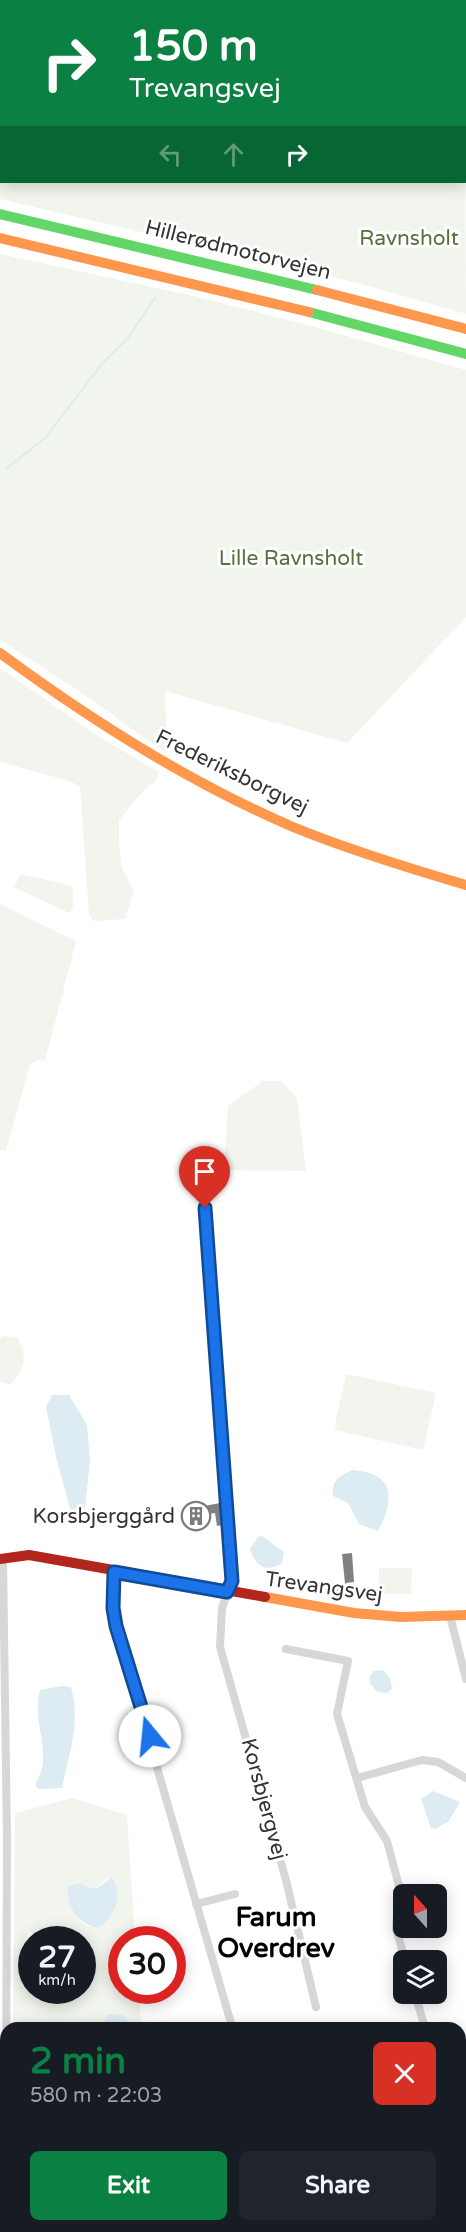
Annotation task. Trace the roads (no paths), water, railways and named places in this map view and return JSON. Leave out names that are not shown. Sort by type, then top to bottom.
[{"type":"main road","name":"Hillerødmotorvejen","points":[[0,214],[274,279],[466,329]]},
{"type":"main road","name":"Hillerødmotorvejen","points":[[0,238],[289,307],[466,354]]},
{"type":"main road","name":"Frederiksborgvej","points":[[0,653],[42,685],[117,735],[190,777],[260,812],[338,844],[466,885]]},
{"type":"main road","name":"Trevangsvej","points":[[2,1559],[29,1555],[114,1572],[354,1613],[400,1617],[466,1615]]},
{"type":"street","name":"Korsbjergvej","points":[[205,1208],[232,1581],[220,1623],[220,1647],[286,1880],[316,2007]]},
{"type":"street","points":[[2,1559],[2,1715],[7,1840],[3,2022]]},
{"type":"street","points":[[114,1572],[113,1608],[116,1626],[231,2022]]},
{"type":"street","points":[[450,1616],[462,1645],[466,1679]]},
{"type":"street","points":[[286,1649],[348,1661],[337,1714],[365,1807],[387,1841],[399,1886],[396,1929],[402,1950]]},
{"type":"street","points":[[357,1778],[422,1760],[438,1762],[466,1778]]},
{"type":"street","points":[[196,1904],[235,1894]]},
{"type":"street","points":[[418,2004],[423,2022]]},
{"type":"waterway","points":[[6,469],[45,438],[102,364],[127,339],[155,298]]},
{"type":"place","name":"Korsbjerggård","points":[[196,1516]]},
{"type":"district","name":"Farum Overdrev","points":[[276,1932]]},
{"type":"park label","name":"Ravnsholt","points":[[409,238]]},
{"type":"park label","name":"Lille Ravnsholt","points":[[291,558]]}]
